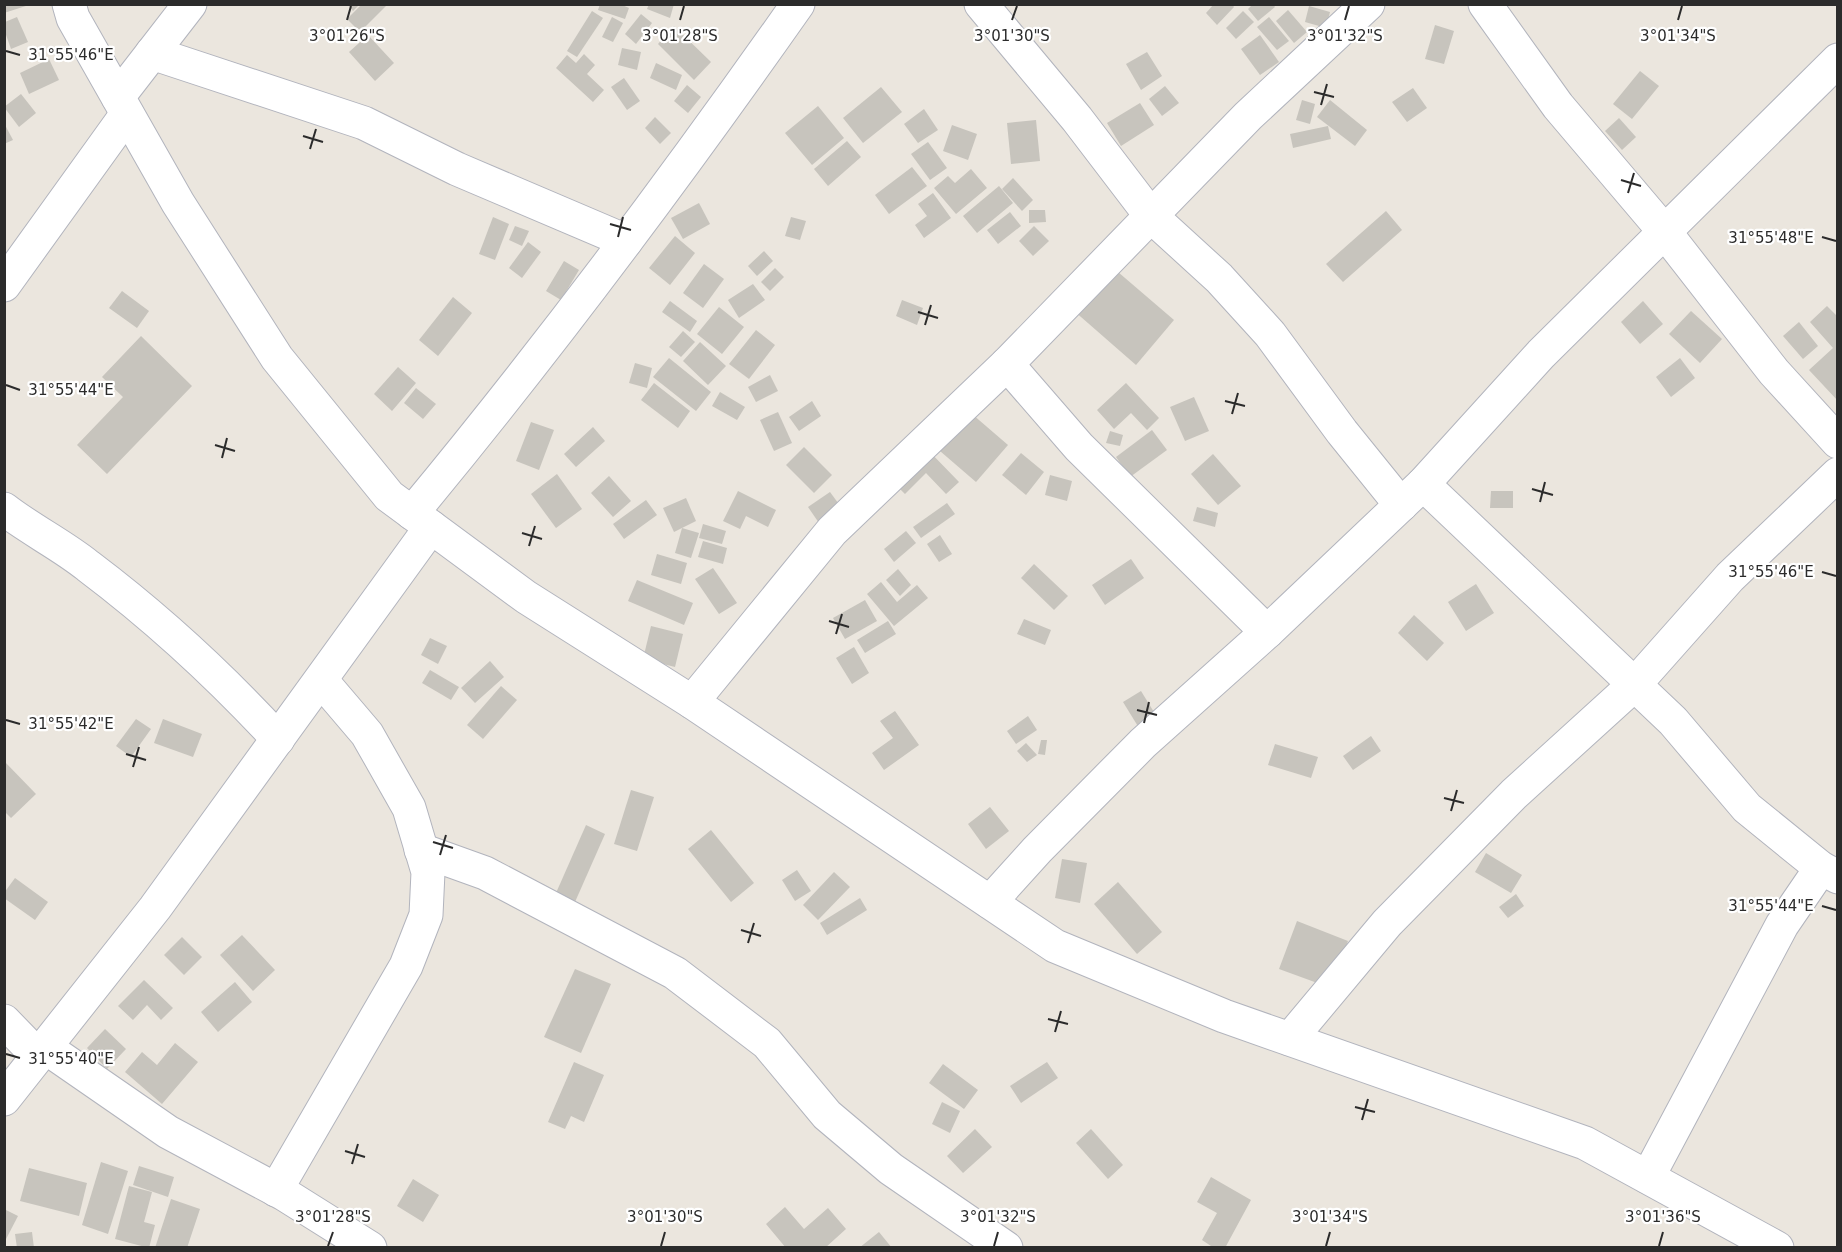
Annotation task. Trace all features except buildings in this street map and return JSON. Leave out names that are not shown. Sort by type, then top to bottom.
[{"type":"street","points":[[69,4],[73,18],[178,203],[278,358],[389,496],[526,597],[692,702],[1055,945],[1224,1016],[1585,1143],[1776,1248]]},
{"type":"street","points":[[4,285],[122,105],[152,53],[190,4]]},
{"type":"street","points":[[4,1099],[155,908],[321,680],[422,520],[798,4]]},
{"type":"street","points":[[981,4],[1077,119],[1151,216],[1220,278],[1270,334],[1342,432],[1412,495],[1635,684],[1672,721],[1747,808],[1829,872],[1782,925],[1648,1177]]},
{"type":"street","points":[[692,702],[832,531],[1007,364],[1248,116],[1368,4]]},
{"type":"street","points":[[1485,4],[1558,106],[1664,231],[1774,372],[1838,442]]},
{"type":"street","points":[[152,53],[364,123],[457,169],[626,241]]},
{"type":"street","points":[[990,902],[1037,850],[1143,743],[1267,632],[1412,495],[1541,354],[1838,60]]},
{"type":"street","points":[[1007,364],[1079,447],[1267,632]]},
{"type":"street","points":[[1290,1039],[1387,923],[1514,794],[1635,684],[1730,577],[1838,474]]},
{"type":"street","points":[[4,509],[86,563],[151,614],[223,679],[278,739]]},
{"type":"street","points":[[276,1190],[406,966],[426,915],[428,872],[409,808],[367,734],[321,680]]},
{"type":"street","points":[[421,850],[485,873],[675,973],[767,1044],[826,1115],[891,1169],[1006,1248]]},
{"type":"street","points":[[4,1021],[42,1052],[168,1132],[276,1190],[370,1248]]}]
